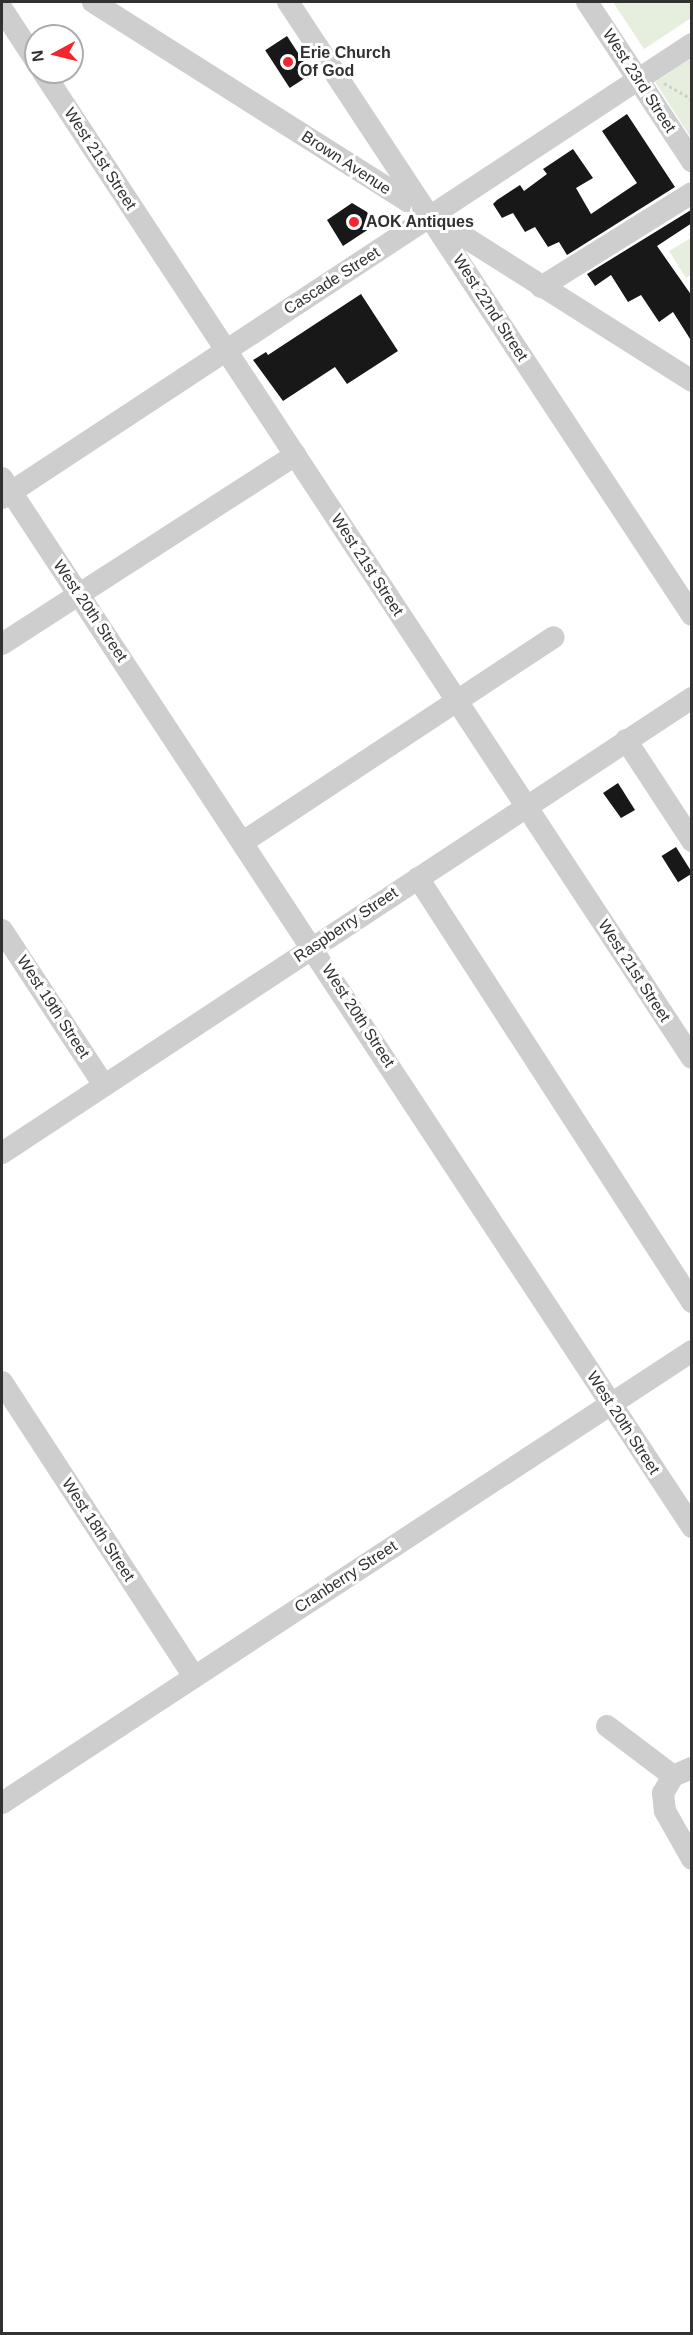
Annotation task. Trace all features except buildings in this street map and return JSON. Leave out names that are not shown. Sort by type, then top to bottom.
[{"type":"street","name":"Brown Avenue","points":[[93,2],[692,381]]},
{"type":"street","name":"West 22nd Street","points":[[288,2],[692,615]]},
{"type":"street","name":"West 23rd Street","points":[[587,2],[692,160]]},
{"type":"street","points":[[2,9],[24,43]]},
{"type":"street","name":"Cascade Street","points":[[5,489],[226,350],[692,44]]},
{"type":"street","name":"West 21st Street","points":[[51,84],[692,1058]]},
{"type":"street","points":[[541,287],[692,193]]},
{"type":"street","points":[[2,644],[295,455]]},
{"type":"street","name":"West 20th Street","points":[[5,489],[79,594],[313,947],[692,1527]]},
{"type":"street","points":[[243,842],[554,637]]},
{"type":"street","name":"Raspberry Street","points":[[2,1153],[692,698]]},
{"type":"street","points":[[626,740],[692,841]]},
{"type":"street","points":[[418,878],[692,1302]]},
{"type":"street","name":"West 19th Street","points":[[2,930],[104,1085]]},
{"type":"street","name":"Cranberry Street","points":[[2,1803],[692,1351]]},
{"type":"street","name":"West 18th Street","points":[[2,1382],[194,1677]]},
{"type":"street","points":[[607,1726],[682,1772],[663,1793],[665,1811],[692,1858]]},
{"type":"path","points":[[664,83],[692,99]]},
{"type":"green space","points":[[613,2],[691,2],[691,18],[644,49]]},
{"type":"green space","points":[[691,57],[691,138],[655,82]]},
{"type":"green space","points":[[691,238],[691,275],[686,278],[669,251]]},
{"type":"place","name":"Erie Church Of God","points":[[288,62]]},
{"type":"place","name":"AOK Antiques","points":[[354,222]]}]
